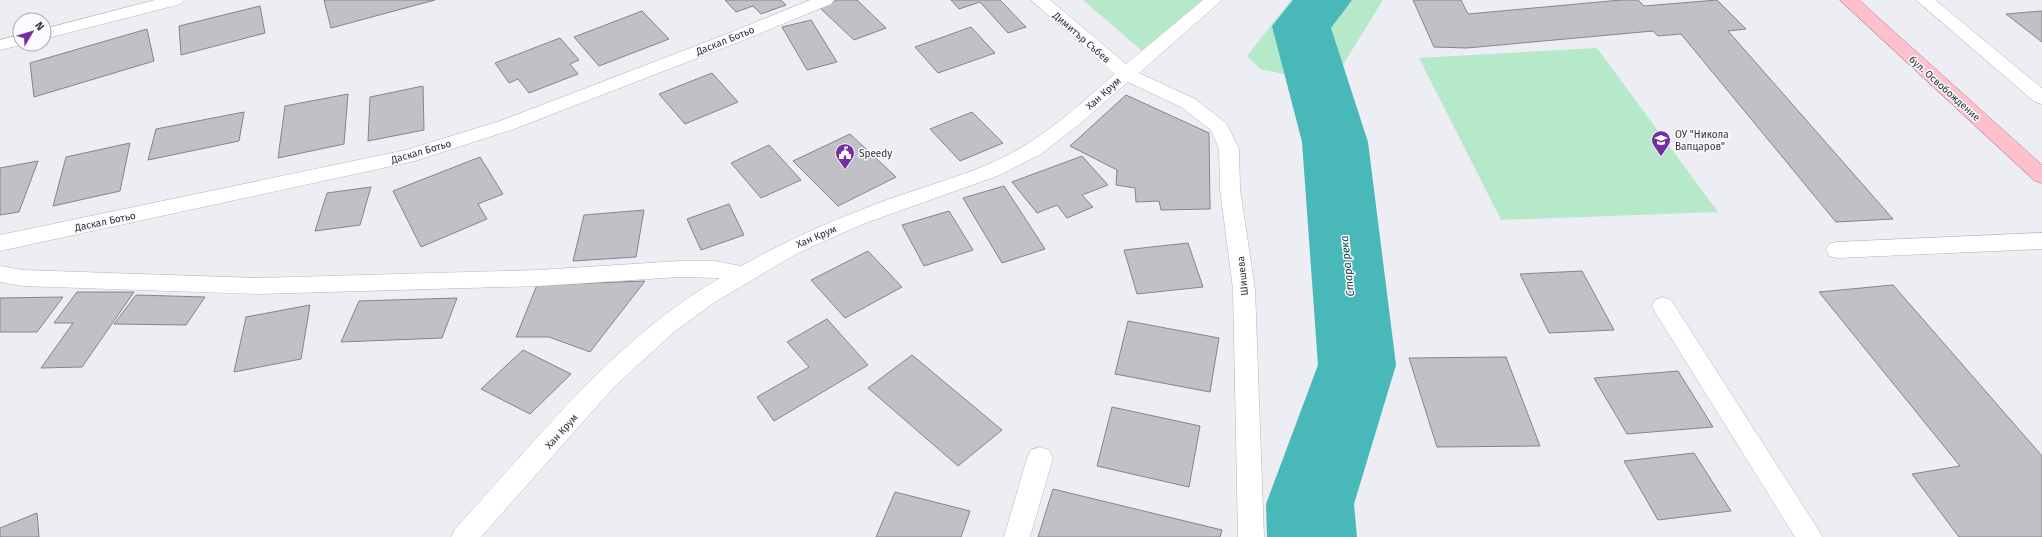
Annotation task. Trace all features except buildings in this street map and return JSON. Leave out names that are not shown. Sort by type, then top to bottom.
[{"type":"main road","name":"бул. Освобождение","points":[[1848,0],[2042,176]]},
{"type":"street","points":[[52,32],[175,0]]},
{"type":"street","name":"Даскал Ботьо","points":[[0,243],[408,156],[507,125],[738,36],[825,0]]},
{"type":"street","name":"Димитър Събев","points":[[1040,0],[1125,73]]},
{"type":"street","name":"Хан Крум","points":[[464,537],[606,380],[667,325],[707,296],[790,248],[856,219],[993,170],[1034,149],[1070,122],[1125,73],[1213,0]]},
{"type":"street","points":[[1925,0],[2042,98]]},
{"type":"street","points":[[0,45],[12,42]]},
{"type":"street","name":"Шишева","points":[[1125,73],[1188,103],[1219,127],[1229,149],[1230,189],[1244,289],[1251,537]]},
{"type":"street","points":[[1837,250],[2042,241]]},
{"type":"street","points":[[0,274],[23,278],[258,286],[539,278],[680,269],[715,269],[743,275]]},
{"type":"street","points":[[1663,306],[1810,537]]},
{"type":"street","points":[[1017,537],[1040,458]]},
{"type":"green space","points":[[1083,0],[1213,0],[1147,55]]},
{"type":"green space","points":[[1291,0],[1383,0],[1331,84],[1260,69],[1247,56]]},
{"type":"green space","points":[[1597,48],[1718,212],[1501,220],[1419,58]]},
{"type":"waterway","name":"Стара река","points":[[1312,537],[1310,504],[1357,365],[1335,142],[1301,26],[1324,0]]},
{"type":"place","name":"ОУ \"Никола Вапцаров\"","points":[[1661,157]]},
{"type":"place","name":"Speedy","points":[[845,170]]}]
